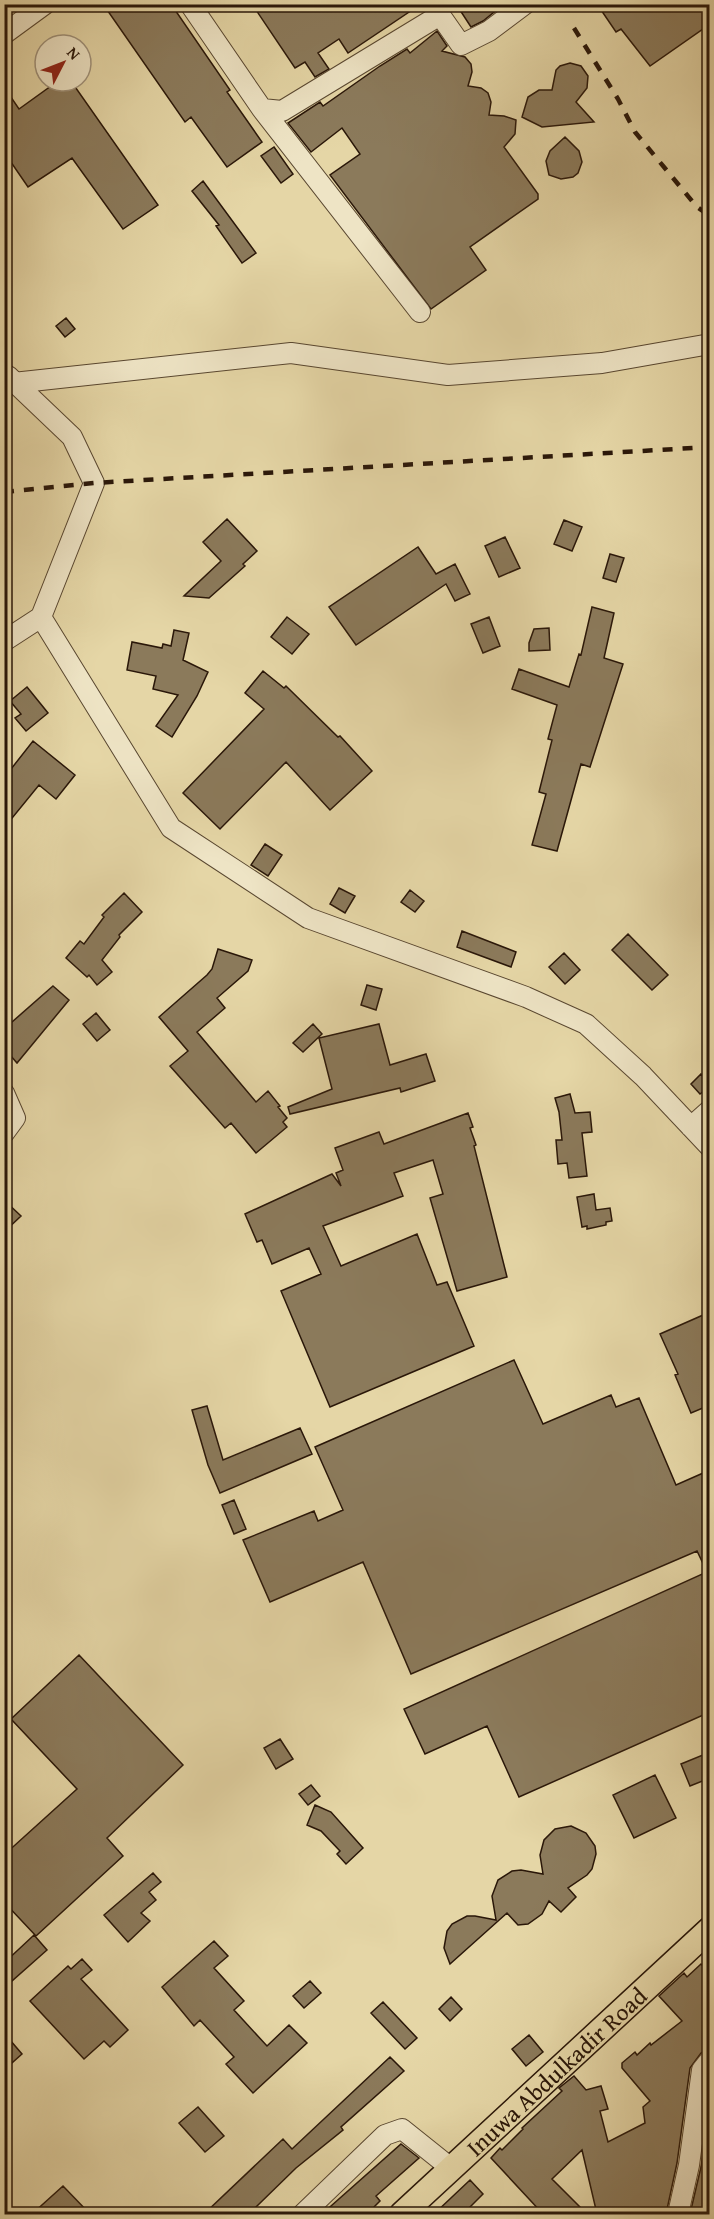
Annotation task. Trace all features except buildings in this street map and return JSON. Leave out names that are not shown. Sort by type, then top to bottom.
[{"type":"main road","name":"Inuwa Abdulkadir Road","points":[[402,2214],[710,1929]]},
{"type":"street","points":[[4,34],[45,4]]},
{"type":"street","points":[[190,4],[262,109],[420,312]]},
{"type":"street","points":[[262,109],[282,111],[440,15],[461,45],[489,31],[525,4]]},
{"type":"street","points":[[8,380],[291,353],[448,375],[602,363],[710,344]]},
{"type":"street","points":[[4,641],[41,617],[94,483],[72,437],[8,380]]},
{"type":"street","points":[[41,617],[171,828],[308,918],[526,997],[586,1024],[643,1076],[710,1146]]},
{"type":"street","points":[[4,1093],[15,1118],[4,1133]]},
{"type":"street","points":[[691,1127],[710,1110]]},
{"type":"street","points":[[678,2214],[689,2165],[702,2070],[710,2060]]},
{"type":"street","points":[[303,2214],[385,2135],[402,2129],[452,2169]]},
{"type":"railway","points":[[574,28],[618,99],[635,132],[697,207],[710,216]]},
{"type":"railway","points":[[4,492],[94,483],[710,447]]}]
